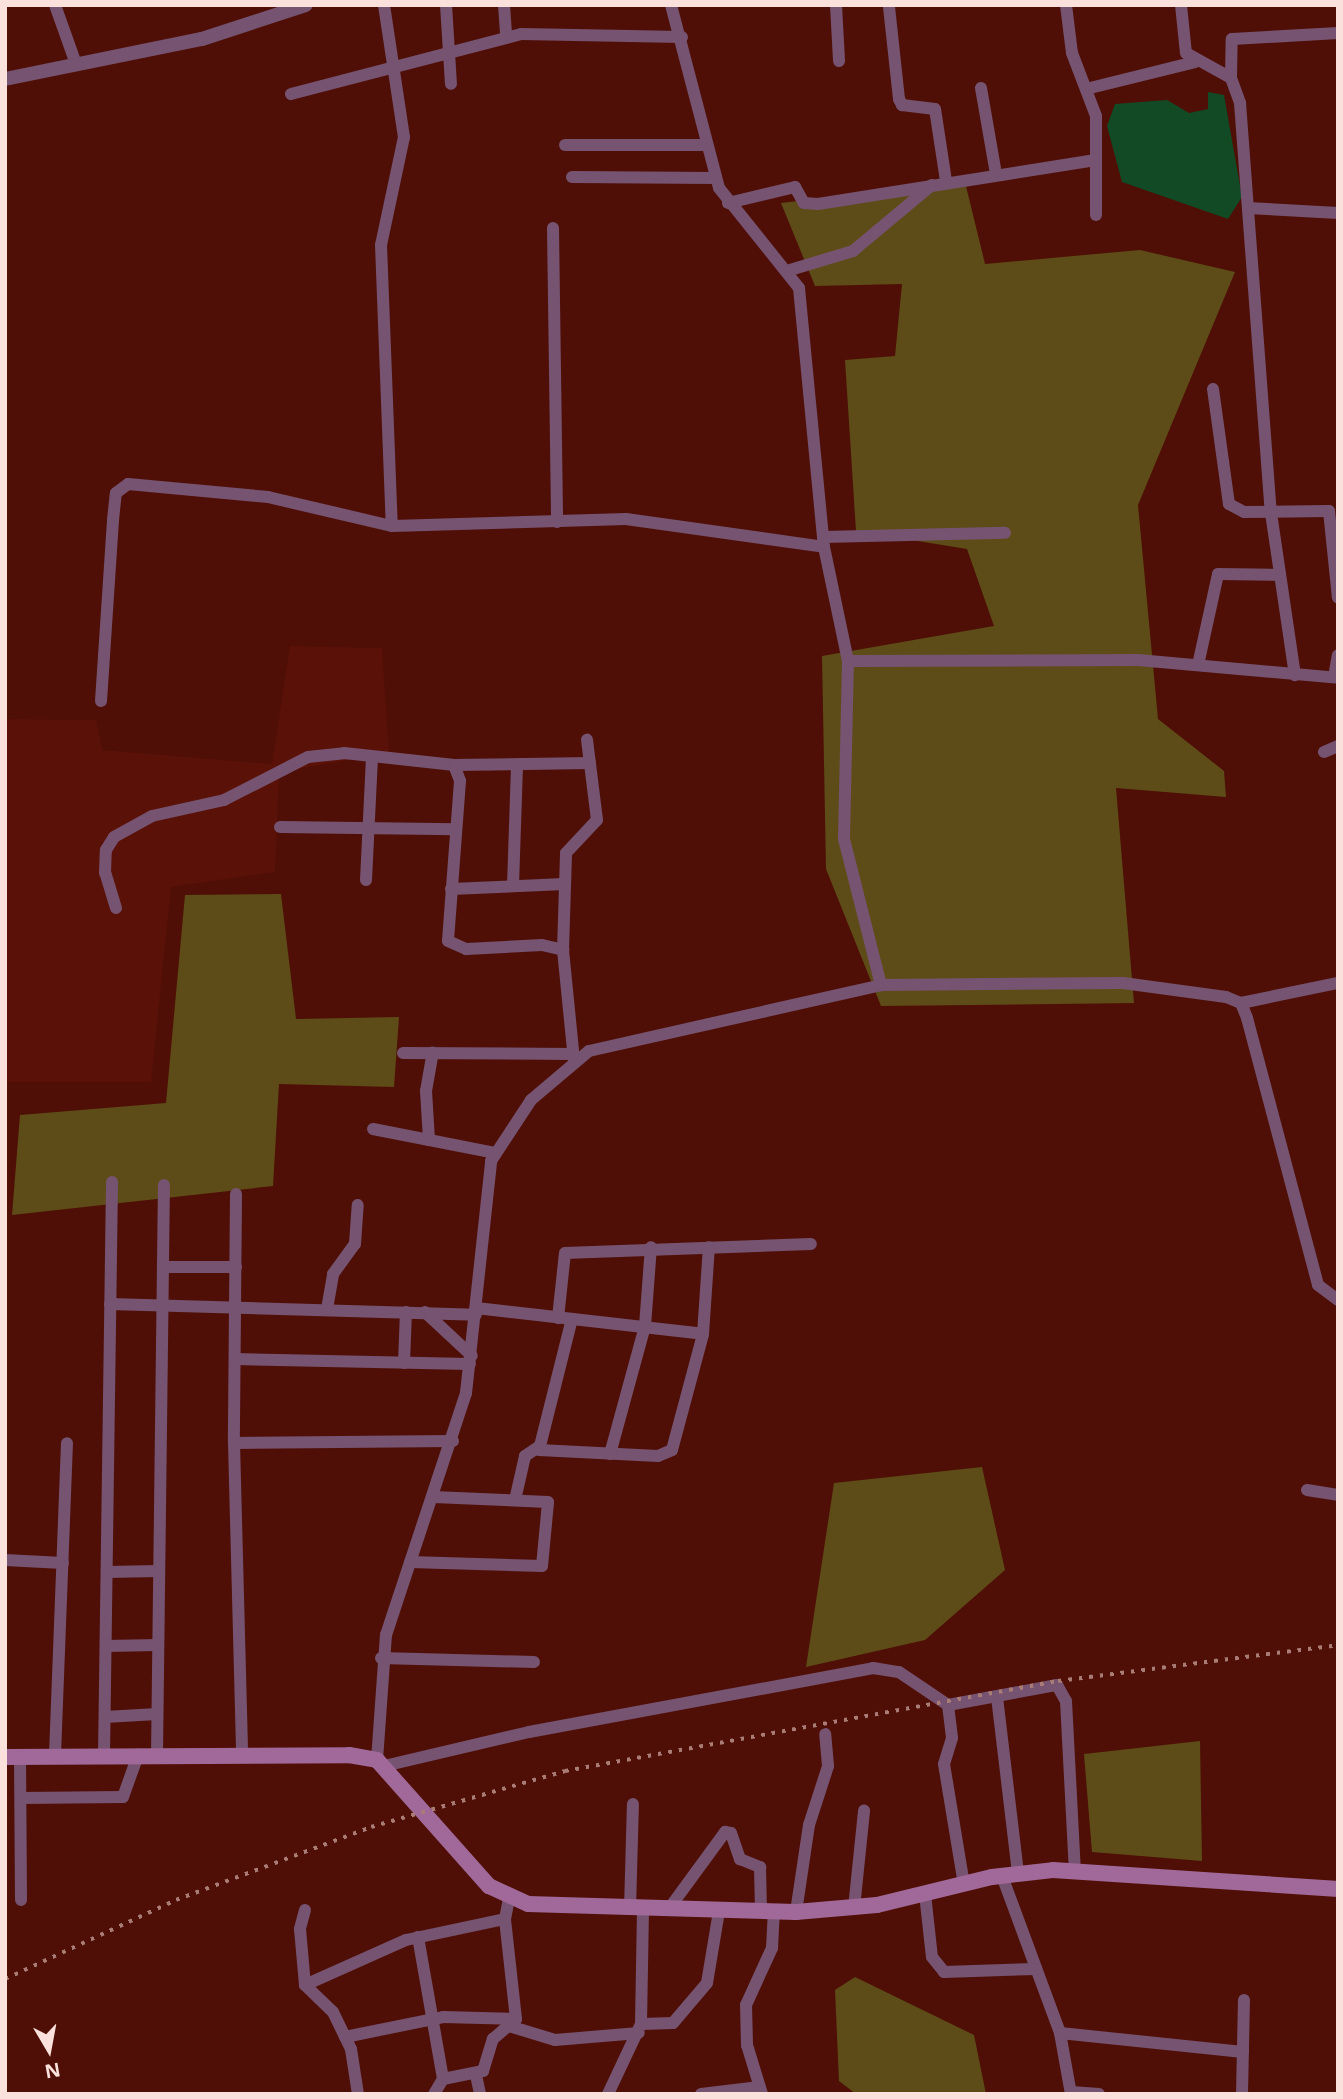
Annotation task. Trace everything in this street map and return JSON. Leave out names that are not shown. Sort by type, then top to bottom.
[{"type":"main road","points":[[13,1756],[242,1754],[380,1763],[397,1776],[437,1829],[489,1886],[509,1898],[637,1909],[796,1912],[854,1908],[1010,1875],[1074,1872],[1338,1889]]},
{"type":"street","points":[[55,5],[76,64]]},
{"type":"street","points":[[5,79],[241,29],[306,5]]},
{"type":"street","points":[[384,5],[404,149],[381,254],[392,526]]},
{"type":"street","points":[[446,5],[451,84]]},
{"type":"street","points":[[504,5],[506,37]]},
{"type":"street","points":[[671,5],[682,37],[715,178],[728,204],[790,270],[799,288],[823,542],[848,661],[844,839],[881,985]]},
{"type":"street","points":[[836,5],[839,61]]},
{"type":"street","points":[[1066,5],[1072,53],[1096,116],[1096,215]]},
{"type":"street","points":[[1181,5],[1186,53],[1195,62],[1231,78]]},
{"type":"street","points":[[889,7],[902,106],[936,109],[941,182]]},
{"type":"street","points":[[1295,675],[1271,513],[1240,103],[1231,78],[1232,39],[1338,33]]},
{"type":"street","points":[[291,93],[394,69],[506,37],[682,37]]},
{"type":"street","points":[[1086,89],[1195,62]]},
{"type":"street","points":[[981,88],[996,174]]},
{"type":"street","points":[[565,145],[706,145]]},
{"type":"street","points":[[728,204],[794,187],[804,203],[818,204],[941,182],[1096,160]]},
{"type":"street","points":[[572,177],[715,178]]},
{"type":"street","points":[[790,270],[853,251],[941,182]]},
{"type":"street","points":[[1248,208],[1338,213]]},
{"type":"street","points":[[553,228],[557,522]]},
{"type":"street","points":[[1213,389],[1225,497],[1244,512],[1329,512],[1338,598]]},
{"type":"street","points":[[101,701],[120,487],[268,497],[392,526],[660,522],[823,542],[1005,533]]},
{"type":"street","points":[[1198,665],[1218,573],[1280,575]]},
{"type":"street","points":[[848,661],[1198,665],[1336,678],[1338,655]]},
{"type":"street","points":[[574,1057],[563,950],[564,884],[566,853],[597,820],[587,740]]},
{"type":"street","points":[[1324,752],[1338,746]]},
{"type":"street","points":[[116,908],[105,873],[106,850],[130,826],[224,800],[290,761],[327,754],[454,765],[590,763]]},
{"type":"street","points":[[366,880],[372,758]]},
{"type":"street","points":[[454,765],[460,781],[448,941],[454,947],[563,950]]},
{"type":"street","points":[[513,886],[517,765]]},
{"type":"street","points":[[280,827],[369,825],[456,829]]},
{"type":"street","points":[[452,889],[564,884]]},
{"type":"street","points":[[403,1053],[574,1057],[618,1043],[881,985],[1123,983],[1241,1003],[1338,983]]},
{"type":"street","points":[[1241,1003],[1318,1286],[1338,1300]]},
{"type":"street","points":[[429,1140],[426,1091],[433,1053]]},
{"type":"street","points":[[574,1057],[531,1100],[493,1157],[487,1176],[471,1360],[453,1441],[410,1562],[381,1658],[380,1763],[529,1732],[873,1668],[900,1672],[948,1705],[1057,1685],[1064,1693],[1074,1872]]},
{"type":"street","points":[[373,1129],[493,1157]]},
{"type":"street","points":[[104,1756],[112,1182]]},
{"type":"street","points":[[157,1754],[164,1185]]},
{"type":"street","points":[[236,1194],[234,1443],[242,1754]]},
{"type":"street","points":[[327,1309],[333,1274],[355,1244],[358,1205]]},
{"type":"street","points":[[558,1318],[565,1253],[651,1247],[811,1244]]},
{"type":"street","points":[[610,1454],[645,1326],[651,1247]]},
{"type":"street","points":[[515,1500],[525,1455],[538,1450],[658,1456],[672,1450],[703,1334],[709,1247]]},
{"type":"street","points":[[163,1267],[236,1267]]},
{"type":"street","points":[[110,1304],[236,1305],[406,1312],[476,1311],[645,1326],[703,1334]]},
{"type":"street","points":[[404,1363],[406,1312]]},
{"type":"street","points":[[425,1312],[471,1360]]},
{"type":"street","points":[[538,1450],[572,1319]]},
{"type":"street","points":[[235,1359],[404,1363],[471,1360]]},
{"type":"street","points":[[234,1443],[453,1441]]},
{"type":"street","points":[[55,1755],[67,1444]]},
{"type":"street","points":[[1307,1490],[1338,1495]]},
{"type":"street","points":[[410,1562],[538,1569],[550,1507],[542,1500],[433,1497]]},
{"type":"street","points":[[5,1560],[63,1563]]},
{"type":"street","points":[[107,1572],[158,1572]]},
{"type":"street","points":[[106,1646],[158,1645]]},
{"type":"street","points":[[381,1658],[534,1662]]},
{"type":"street","points":[[997,1697],[1010,1875],[1036,1969],[1060,2033],[1071,2093],[1099,2094]]},
{"type":"street","points":[[948,1705],[952,1738],[944,1763],[964,1885]]},
{"type":"street","points":[[105,1717],[157,1714]]},
{"type":"street","points":[[796,1912],[809,1825],[828,1766],[825,1734]]},
{"type":"street","points":[[21,1798],[123,1797],[138,1755]]},
{"type":"street","points":[[13,1756],[21,1798],[21,1899]]},
{"type":"street","points":[[608,2094],[640,2028],[634,1804]]},
{"type":"street","points":[[854,1908],[864,1811]]},
{"type":"street","points":[[668,1910],[724,1832],[734,1837],[740,1859],[760,1867],[772,1948],[746,2005],[747,2045],[761,2090],[701,2094]]},
{"type":"street","points":[[925,1894],[932,1957],[944,1972],[1036,1969]]},
{"type":"street","points":[[509,1898],[505,1919],[513,2022]]},
{"type":"street","points":[[305,1910],[300,1929],[305,1985],[332,2012],[345,2036],[358,2094]]},
{"type":"street","points":[[345,2036],[433,2018],[513,2022],[555,2040],[673,2022],[707,1983],[719,1910]]},
{"type":"street","points":[[305,1985],[418,1937],[505,1919]]},
{"type":"street","points":[[418,1937],[443,2079],[434,2094]]},
{"type":"street","points":[[1242,2094],[1244,2000]]},
{"type":"street","points":[[443,2079],[476,2075],[487,2065],[492,2039],[513,2022]]},
{"type":"street","points":[[1060,2033],[1243,2053]]},
{"type":"street","points":[[476,2075],[480,2094]]},
{"type":"shaded area","points":[[1208,92],[1224,95],[1242,197],[1228,219],[1122,182],[1107,126],[1115,104],[1167,100],[1189,113],[1208,109]]},
{"type":"shaded area","points":[[965,182],[985,264],[1140,250],[1235,272],[1138,505],[1158,719],[1224,771],[1226,797],[1116,788],[1134,1003],[881,1006],[826,869],[822,656],[994,626],[967,549],[856,531],[845,360],[895,356],[902,284],[815,286],[781,203]]},
{"type":"shaded area","points":[[290,646],[382,648],[389,753],[279,772],[275,872],[171,887],[151,1082],[5,1082],[5,719],[96,720],[102,750],[272,764]]},
{"type":"shaded area","points":[[281,894],[296,1019],[399,1017],[394,1087],[279,1084],[273,1186],[12,1215],[20,1115],[166,1103],[185,895]]},
{"type":"shaded area","points":[[982,1467],[1005,1570],[925,1640],[806,1667],[834,1483]]},
{"type":"shaded area","points":[[1200,1741],[1202,1861],[1092,1852],[1084,1754]]},
{"type":"shaded area","points":[[855,1977],[974,2035],[986,2094],[856,2094],[839,2081],[835,1990]]},
{"type":"railway","points":[[5,1979],[176,1900],[371,1827],[565,1771],[1058,1681],[1338,1645]]}]
